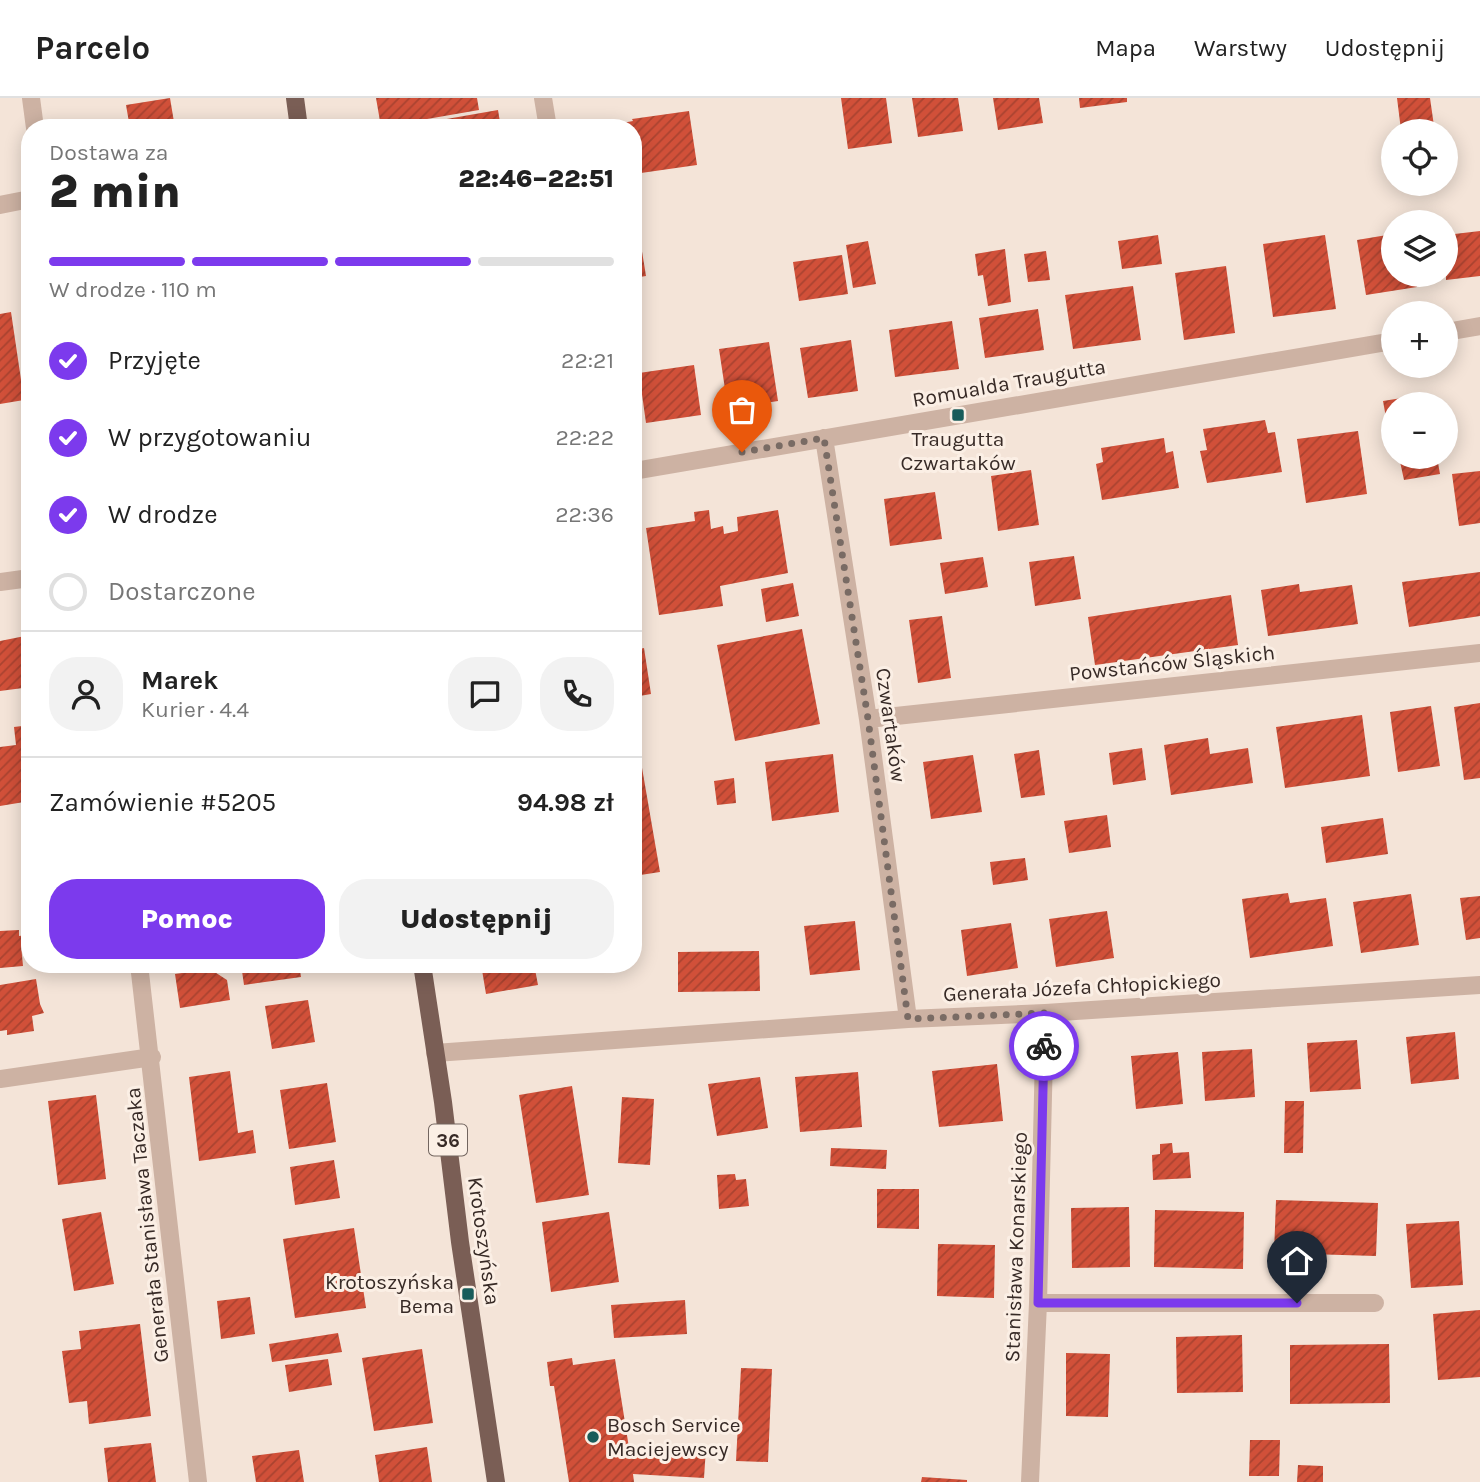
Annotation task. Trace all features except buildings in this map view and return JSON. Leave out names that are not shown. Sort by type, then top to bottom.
[{"type":"main road","points":[[295,98],[298,119]]},
{"type":"main road","name":"Krotoszyńska","points":[[423,973],[496,1482]]},
{"type":"street","points":[[31,98],[34,119]]},
{"type":"street","points":[[543,98],[546,119]]},
{"type":"street","points":[[0,205],[21,201]]},
{"type":"street","points":[[1458,330],[1480,326]]},
{"type":"street","name":"Romualda Traugutta","points":[[642,470],[1381,343]]},
{"type":"street","name":"Czwartaków","points":[[824,438],[868,719],[908,1019]]},
{"type":"street","points":[[0,582],[21,579]]},
{"type":"street","name":"Powstańców Śląskich","points":[[868,719],[1480,653]]},
{"type":"street","name":"Generała Stanisława Taczaka","points":[[140,973],[152,1057],[198,1482]]},
{"type":"street","name":"Generała Józefa Chłopickiego","points":[[435,1053],[908,1019],[1045,1013],[1480,985]]},
{"type":"street","name":"Stanisława Konarskiego","points":[[1030,1482],[1038,1303],[1045,1013]]},
{"type":"street","points":[[0,1079],[152,1057]]},
{"type":"street","points":[[1038,1303],[1375,1303]]},
{"type":"way so far","points":[[742,452],[824,438],[868,719],[908,1019],[1045,1013],[1044,1046]]},
{"type":"place","name":"Traugutta Czwartaków","points":[[958,415]]},
{"type":"place","name":"Krotoszyńska Bema","points":[[468,1294]]},
{"type":"place","name":"Bosch Service Maciejewscy","points":[[593,1437]]},
{"type":"route","points":[[1044,1046],[1038,1303],[1297,1303]]}]
